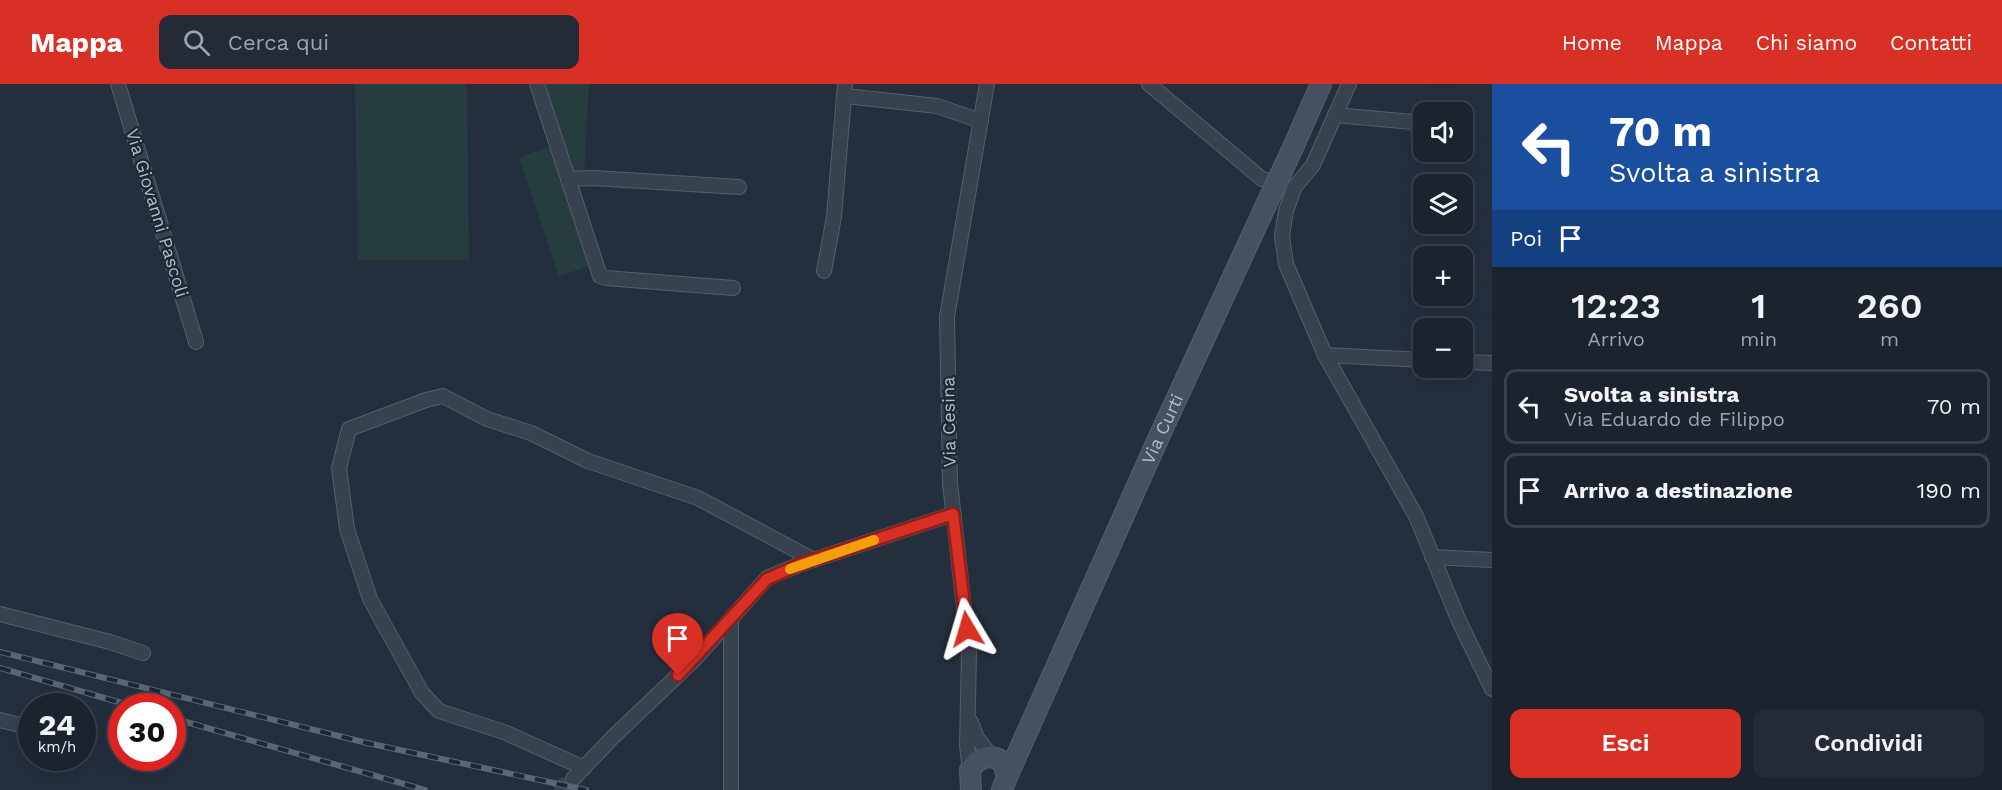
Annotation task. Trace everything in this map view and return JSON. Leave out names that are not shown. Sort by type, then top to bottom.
[{"type":"main road","name":"Via Curti","points":[[1004,783],[1321,84]]},
{"type":"main road","points":[[971,790],[970,770],[981,759],[994,757],[1025,737]]},
{"type":"main road","name":"Via Cesina","points":[[994,757],[1004,762],[1007,770],[1004,783]]},
{"type":"street","name":"Via Giovanni Pascoli","points":[[118,84],[196,342]]},
{"type":"street","points":[[537,84],[600,276],[733,288]]},
{"type":"street","name":"Via Cesina","points":[[987,84],[947,317],[950,483],[969,652],[968,712],[976,738],[994,757]]},
{"type":"street","points":[[1149,84],[1262,179],[1294,188]]},
{"type":"street","points":[[1349,84],[1313,165],[1294,188],[1282,236],[1286,264],[1325,355],[1416,516],[1459,621],[1492,689]]},
{"type":"street","points":[[824,271],[834,218],[845,90],[937,106],[981,122]]},
{"type":"street","points":[[1335,115],[1413,122]]},
{"type":"street","points":[[568,179],[594,178],[740,188]]},
{"type":"street","points":[[1325,355],[1413,359]]},
{"type":"street","points":[[1473,362],[1492,363]]},
{"type":"street","points":[[584,768],[504,732],[439,711],[422,693],[370,599],[347,530],[339,468],[349,429],[426,400],[443,396],[487,419],[531,433],[588,461],[698,498],[814,560]]},
{"type":"street","points":[[573,779],[694,659],[767,579],[814,560],[953,514]]},
{"type":"street","points":[[1432,557],[1492,560]]},
{"type":"street","points":[[0,614],[110,642],[143,653]]},
{"type":"street","points":[[730,790],[731,619]]},
{"type":"street","points":[[968,712],[967,746],[970,770]]},
{"type":"street","points":[[0,720],[18,724]]},
{"type":"green space","points":[[355,84],[467,84],[469,260],[358,260]]},
{"type":"green space","points":[[543,84],[589,84],[584,174],[570,173]]},
{"type":"green space","points":[[552,146],[592,265],[559,276],[519,157]]},
{"type":"tunnel","points":[[555,790],[573,779]]},
{"type":"railway","points":[[0,652],[367,743],[586,790]]},
{"type":"railway","points":[[0,668],[108,699]]},
{"type":"railway","points":[[186,722],[425,790]]},
{"type":"slow traffic","points":[[790,569],[874,540]]},
{"type":"route","points":[[678,675],[767,579],[801,564],[953,514],[967,629]]}]
